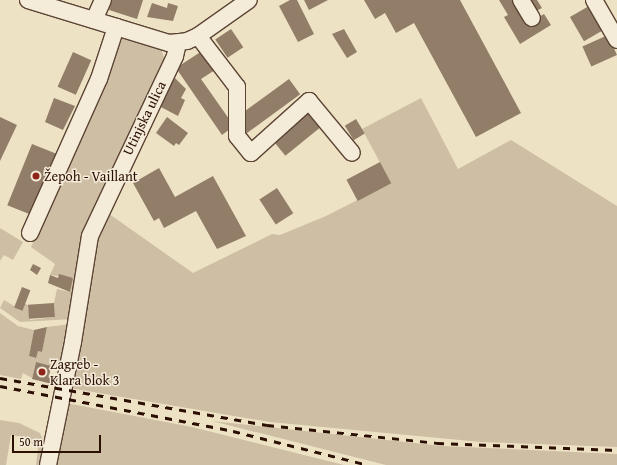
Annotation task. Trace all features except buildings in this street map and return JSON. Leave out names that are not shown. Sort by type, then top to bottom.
[{"type":"street","points":[[28,0],[161,42],[178,43],[198,36],[249,0]]},
{"type":"street","points":[[94,20],[102,0]]},
{"type":"street","points":[[521,0],[532,18]]},
{"type":"street","points":[[594,0],[617,40]]},
{"type":"street","points":[[30,233],[99,79],[116,27]]},
{"type":"street","points":[[198,36],[237,87],[237,136],[251,153],[310,101],[352,153]]},
{"type":"street","name":"Utinjska ulica","points":[[48,465],[62,390],[73,342],[90,236],[175,56],[178,43]]},
{"type":"shaded area","points":[[123,37],[161,49],[165,60],[127,143],[73,319],[20,322],[0,308],[4,300],[21,310],[24,303],[28,305],[30,320],[55,317],[54,303],[57,289],[70,292],[73,278],[50,275],[55,264],[31,247]]},
{"type":"shaded area","points":[[421,98],[458,169],[511,140],[617,206],[617,447],[481,442],[270,422],[69,388],[88,273],[105,211],[193,273],[272,234],[280,235],[326,216],[391,183],[362,129]]},
{"type":"shaded area","points":[[0,228],[23,242],[13,260],[4,255],[0,261]]},
{"type":"shaded area","points":[[0,313],[18,326],[34,330],[29,356],[35,358],[38,351],[42,352],[47,327],[71,324],[63,369],[54,370],[36,362],[32,378],[23,373],[21,379],[0,375]]},
{"type":"shaded area","points":[[66,403],[192,427],[344,465],[53,465]]},
{"type":"shaded area","points":[[0,420],[19,423],[40,433],[45,443],[41,465],[36,465],[38,448],[22,437],[11,435],[6,465],[0,465]]},
{"type":"shaded area","points":[[212,421],[442,446],[617,454],[617,465],[386,465]]},
{"type":"railway","points":[[0,378],[267,425],[437,443],[617,450]]},
{"type":"railway","points":[[0,386],[233,431],[368,465]]},
{"type":"place","name":"Žepoh - Vaillant","points":[[36,176]]},
{"type":"place","name":"Zagreb - Klara blok 3","points":[[42,372]]}]
